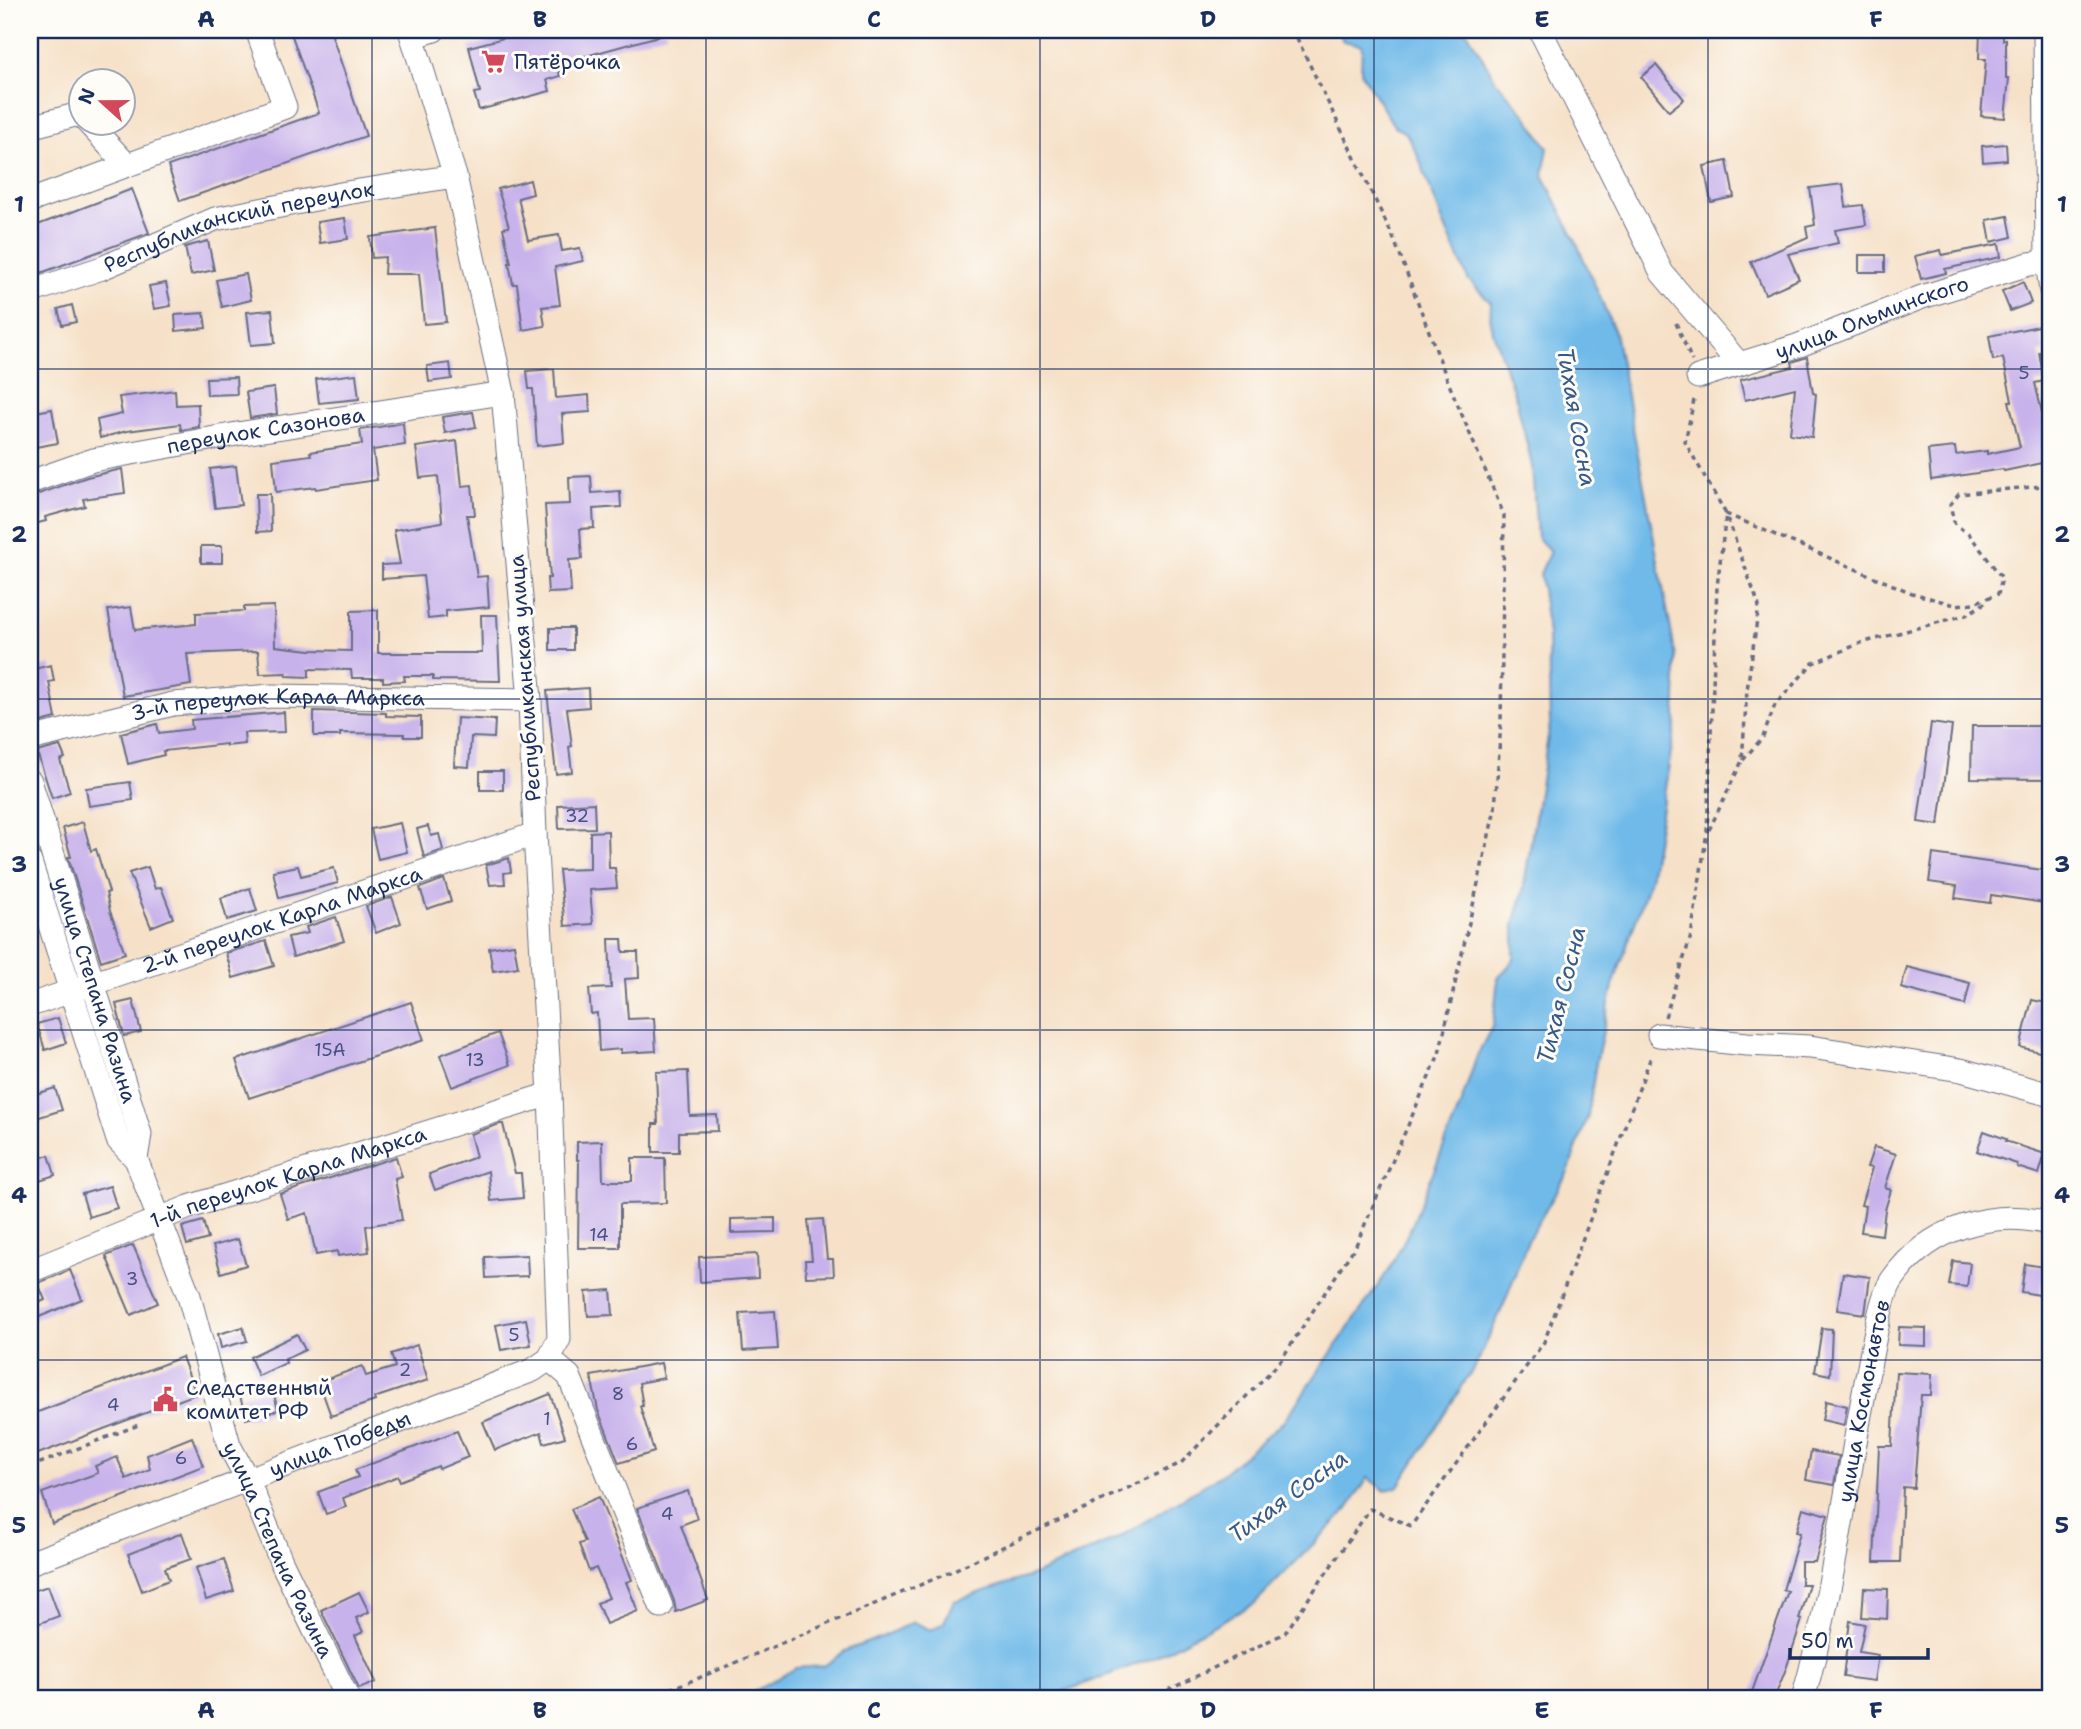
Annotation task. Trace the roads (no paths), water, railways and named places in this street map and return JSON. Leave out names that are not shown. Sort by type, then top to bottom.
[{"type":"street","points":[[30,201],[285,107],[257,30]]},
{"type":"street","points":[[411,33],[434,30]]},
{"type":"street","points":[[1540,30],[1662,273],[1739,364]]},
{"type":"street","points":[[2045,30],[2047,262],[2051,290]]},
{"type":"street","name":"Республиканская улица","points":[[411,33],[455,176],[503,393],[530,700],[550,1094],[554,1349]]},
{"type":"street","points":[[30,127],[66,117]]},
{"type":"street","points":[[100,136],[127,165]]},
{"type":"street","name":"Республиканский переулок","points":[[30,292],[102,268],[215,219],[346,193],[455,176]]},
{"type":"street","name":"улица Ольминского","points":[[1698,377],[1797,346],[1922,297],[2029,264],[2047,262]]},
{"type":"street","name":"переулок Сазонова","points":[[30,482],[93,460],[237,434],[503,393]]},
{"type":"street","name":"3-й переулок Карла Маркса","points":[[30,738],[173,704],[272,696],[530,700]]},
{"type":"street","name":"улица Степана Разина","points":[[30,781],[140,1133],[136,1159]]},
{"type":"street","name":"2-й переулок Карла Маркса","points":[[30,1004],[535,834]]},
{"type":"street","name":"улица Степана Разина","points":[[30,862],[118,1140],[136,1159],[189,1296],[229,1445],[248,1480],[281,1561],[348,1699]]},
{"type":"street","points":[[1659,1035],[1810,1047],[1961,1070],[2051,1095]]},
{"type":"street","name":"1-й переулок Карла Маркса","points":[[30,1271],[158,1218],[550,1094]]},
{"type":"street","name":"улица Космонавтов","points":[[1804,1699],[1829,1597],[1865,1387],[1878,1325],[1891,1282],[1911,1259],[1946,1232],[1965,1225],[2000,1219],[2051,1224]]},
{"type":"street","points":[[554,1349],[569,1376],[661,1606]]},
{"type":"street","name":"улица Победы","points":[[30,1563],[533,1370],[554,1349]]},
{"type":"water","name":"Тихая Сосна","points":[[1338,30],[1463,30],[1468,33],[1496,81],[1525,114],[1548,148],[1543,175],[1575,239],[1615,332],[1676,657],[1676,722],[1650,879],[1613,986],[1588,1115],[1568,1172],[1528,1240],[1504,1304],[1478,1361],[1399,1486],[1385,1491],[1368,1478],[1348,1509],[1254,1604],[1153,1658],[1044,1699],[742,1699],[796,1668],[824,1666],[845,1651],[913,1622],[931,1630],[944,1622],[954,1601],[1034,1575],[1118,1538],[1221,1475],[1284,1421],[1390,1268],[1412,1225],[1477,1056],[1493,1025],[1498,978],[1514,960],[1514,925],[1523,892],[1550,724],[1548,635],[1540,574],[1550,551],[1537,537],[1532,466],[1517,402],[1490,323],[1491,303],[1468,279],[1406,133],[1394,126],[1361,73],[1362,45],[1343,41]]},
{"type":"place","name":"Пятёрочка","points":[[494,62]]},
{"type":"place","name":"Следственный комитет РФ","points":[[166,1400]]}]
